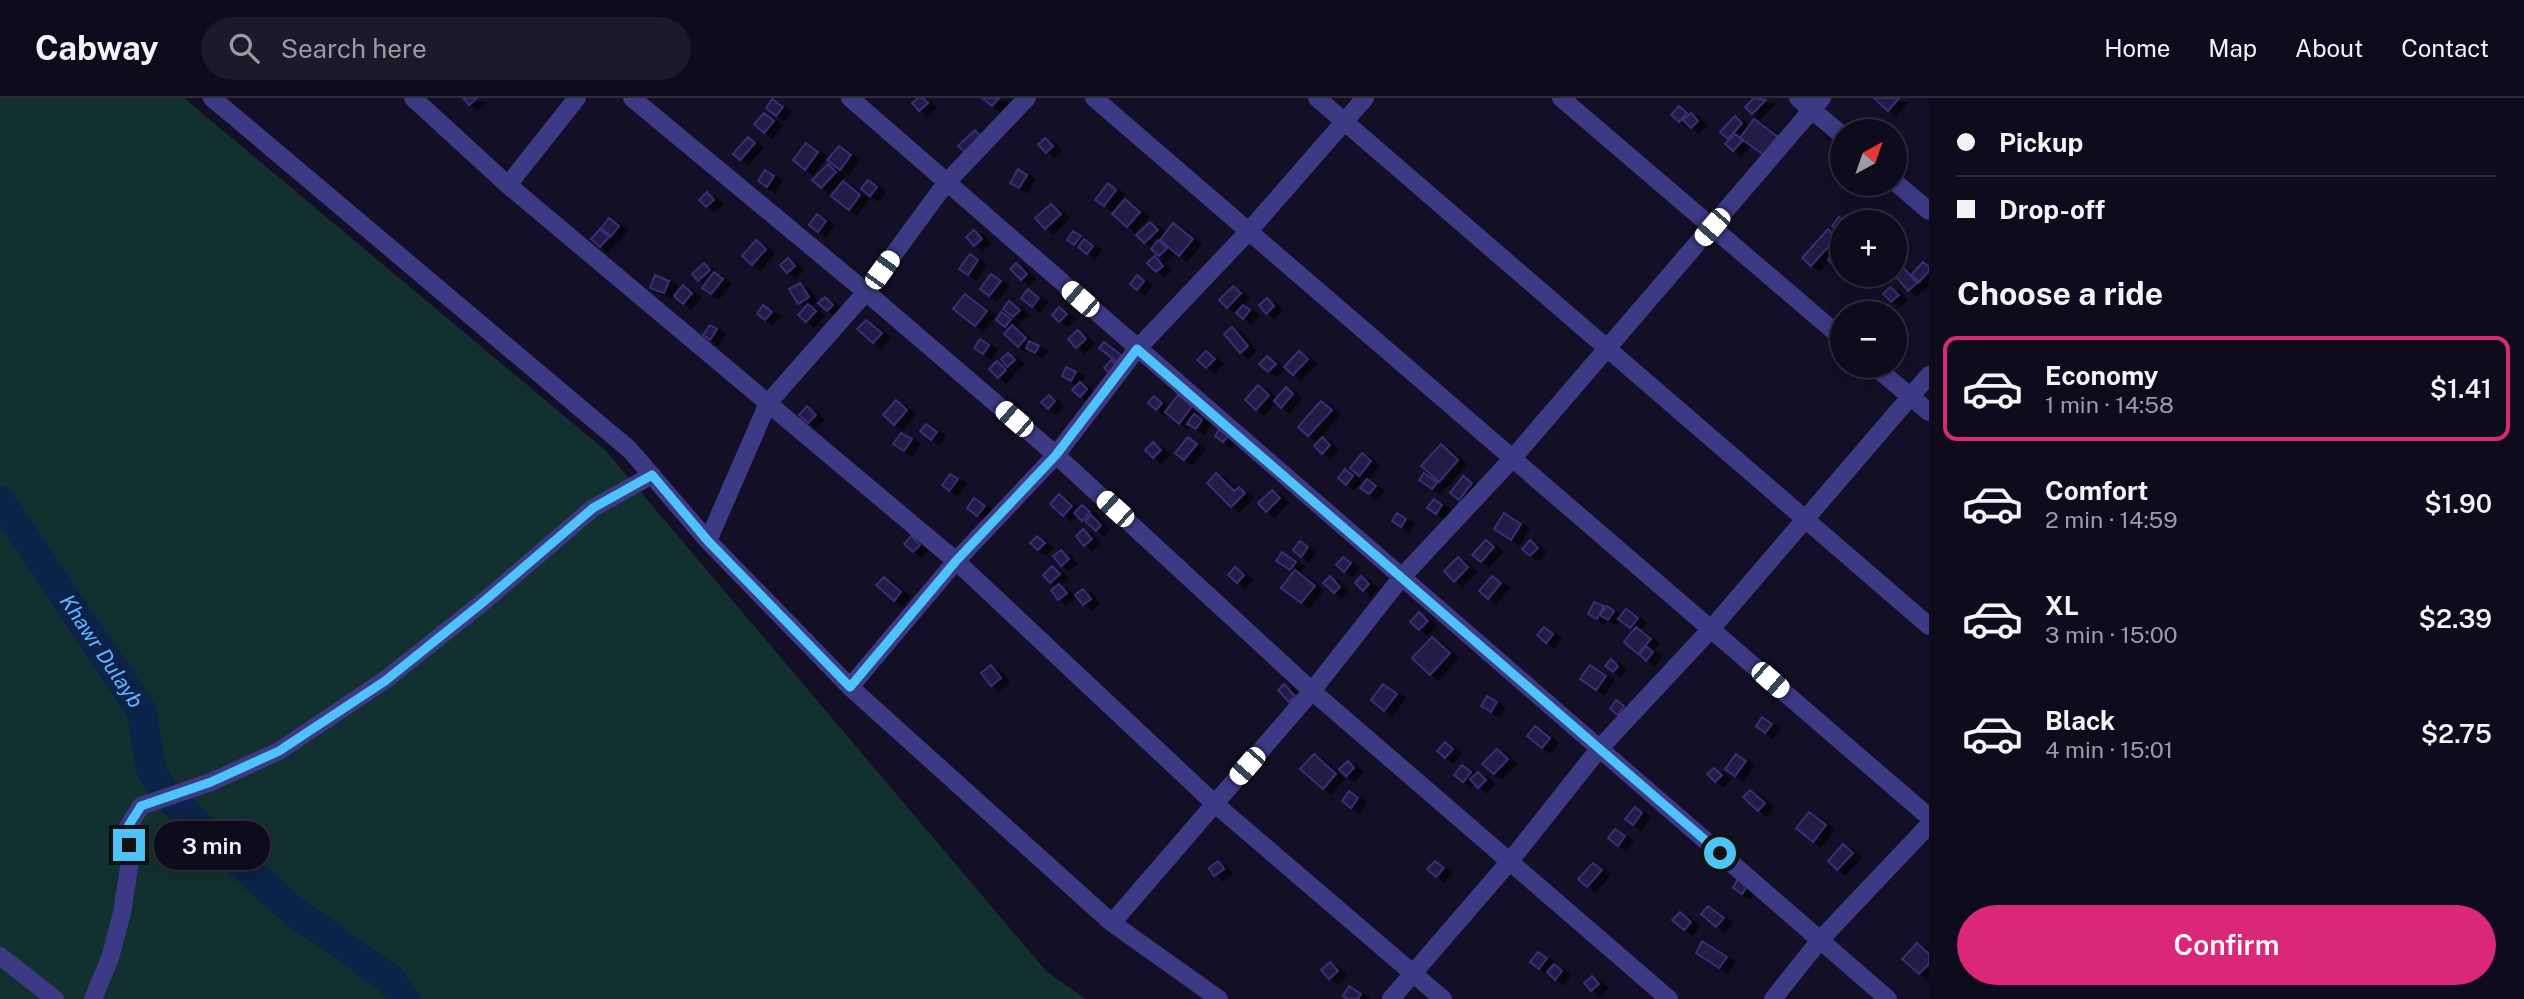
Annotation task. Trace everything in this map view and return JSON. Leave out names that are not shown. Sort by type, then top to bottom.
[{"type":"street","points":[[413,98],[508,185],[956,561],[1215,804],[1443,999]]},
{"type":"street","points":[[508,185],[577,98]]},
{"type":"street","points":[[632,98],[866,292],[1056,455],[1312,691],[1670,999]]},
{"type":"street","points":[[850,98],[1888,999]]},
{"type":"street","points":[[708,541],[768,404],[866,292],[946,183],[1027,98]]},
{"type":"street","points":[[1094,98],[1929,817]]},
{"type":"street","points":[[1317,98],[1929,626]]},
{"type":"street","points":[[850,687],[956,561],[1056,455],[1137,349],[1249,231],[1365,98]]},
{"type":"street","points":[[1562,98],[1830,328]]},
{"type":"street","points":[[224,101],[630,450],[708,541],[850,687],[1112,923],[1219,999]]},
{"type":"street","points":[[1112,923],[1312,691],[1402,578],[1513,458],[1712,227],[1810,102],[1830,123]]},
{"type":"street","points":[[1908,193],[1929,211]]},
{"type":"street","points":[[1391,999],[1510,862],[1599,749],[1711,629],[1929,375]]},
{"type":"street","points":[[1888,378],[1929,412]]},
{"type":"street","points":[[93,999],[110,958],[122,913],[130,861],[127,828],[141,806],[211,782],[279,751],[385,681],[593,508],[652,475]]},
{"type":"street","points":[[1773,999],[1820,940],[1929,825]]},
{"type":"street","points":[[0,956],[55,999]]},
{"type":"green space","points":[[0,98],[184,98],[606,451],[1047,972],[1086,999],[0,999]]},
{"type":"building","points":[[463,98],[477,98],[469,105]]},
{"type":"building","points":[[923,98],[928,103],[919,111],[912,103]]},
{"type":"building","points":[[982,98],[999,98],[992,106]]},
{"type":"building","points":[[1754,98],[1766,100],[1752,114],[1745,107]]},
{"type":"building","points":[[1874,98],[1899,98],[1888,111]]},
{"type":"building","points":[[772,99],[783,107],[776,116],[766,108]]},
{"type":"building","points":[[1679,106],[1687,113],[1679,122],[1671,115]]},
{"type":"building","points":[[764,113],[774,121],[764,133],[754,124]]},
{"type":"building","points":[[1691,113],[1698,121],[1691,128],[1683,120]]},
{"type":"building","points":[[1735,116],[1742,123],[1728,139],[1720,132]]},
{"type":"building","points":[[1754,119],[1778,137],[1764,155],[1740,138]]},
{"type":"building","points":[[975,130],[982,138],[966,153],[958,146]]},
{"type":"building","points":[[1735,134],[1743,140],[1733,151],[1725,144]]},
{"type":"building","points":[[748,137],[755,143],[740,160],[733,154]]},
{"type":"building","points":[[1045,138],[1053,146],[1046,153],[1038,144]]},
{"type":"building","points":[[806,143],[818,152],[805,170],[793,160]]},
{"type":"building","points":[[839,146],[851,155],[840,170],[827,160]]},
{"type":"building","points":[[828,164],[836,172],[821,188],[812,180]]},
{"type":"building","points":[[1018,169],[1027,175],[1019,188],[1010,183]]},
{"type":"building","points":[[765,170],[774,176],[767,187],[758,181]]},
{"type":"building","points":[[868,180],[877,187],[870,196],[861,189]]},
{"type":"building","points":[[843,181],[860,195],[849,210],[831,196]]},
{"type":"building","points":[[1108,183],[1116,190],[1104,206],[1095,200]]},
{"type":"building","points":[[707,192],[714,200],[706,207],[699,200]]},
{"type":"building","points":[[1125,199],[1140,212],[1127,227],[1112,214]]},
{"type":"building","points":[[1051,204],[1061,214],[1045,229],[1035,218]]},
{"type":"building","points":[[817,214],[826,221],[818,232],[809,225]]},
{"type":"building","points":[[609,218],[619,226],[611,236],[601,228]]},
{"type":"building","points":[[1150,222],[1158,230],[1144,243],[1136,235]]},
{"type":"building","points":[[1173,223],[1193,239],[1179,256],[1160,240]]},
{"type":"building","points":[[600,229],[609,237],[600,247],[591,239]]},
{"type":"building","points":[[1828,229],[1830,245],[1811,266],[1802,258]]},
{"type":"building","points":[[974,230],[982,239],[974,246],[966,237]]},
{"type":"building","points":[[1073,231],[1081,236],[1074,245],[1067,240]]},
{"type":"building","points":[[1084,239],[1093,246],[1087,254],[1078,247]]},
{"type":"building","points":[[756,240],[766,249],[752,265],[742,256]]},
{"type":"building","points":[[1158,240],[1167,248],[1159,256],[1151,249]]},
{"type":"building","points":[[970,254],[978,260],[968,275],[959,269]]},
{"type":"building","points":[[1155,256],[1163,266],[1156,272],[1147,263]]},
{"type":"building","points":[[788,258],[795,266],[787,273],[780,265]]},
{"type":"building","points":[[1923,262],[1929,267],[1929,271],[1919,282],[1911,275]]},
{"type":"building","points":[[704,263],[710,270],[698,281],[692,274]]},
{"type":"building","points":[[1016,263],[1027,274],[1021,280],[1010,269]]},
{"type":"building","points":[[714,272],[723,279],[711,294],[702,288]]},
{"type":"building","points":[[1907,272],[1917,283],[1908,291],[1905,287],[1907,287]]},
{"type":"building","points":[[991,274],[1001,281],[989,296],[980,289]]},
{"type":"building","points":[[655,275],[669,281],[664,293],[650,288]]},
{"type":"building","points":[[1137,275],[1144,281],[1137,290],[1130,284]]},
{"type":"building","points":[[800,283],[809,297],[798,304],[789,289]]},
{"type":"building","points":[[683,285],[692,293],[683,304],[674,296]]},
{"type":"building","points":[[1233,286],[1241,293],[1227,308],[1219,300]]},
{"type":"building","points":[[1890,287],[1899,295],[1890,301],[1883,294]]},
{"type":"building","points":[[1028,289],[1039,298],[1032,307],[1021,298]]},
{"type":"building","points":[[965,294],[987,311],[975,326],[953,309]]},
{"type":"building","points":[[825,297],[833,305],[827,311],[818,303]]},
{"type":"building","points":[[1267,298],[1274,306],[1266,314],[1259,305]]},
{"type":"building","points":[[1009,301],[1020,310],[1013,317],[1003,309]]},
{"type":"building","points":[[808,304],[816,311],[806,322],[798,315]]},
{"type":"building","points":[[763,305],[772,312],[765,320],[757,314]]},
{"type":"building","points":[[1243,305],[1250,310],[1243,319],[1236,313]]},
{"type":"building","points":[[1059,307],[1067,314],[1059,322],[1052,315]]},
{"type":"building","points":[[1001,312],[1011,319],[1005,327],[996,320]]},
{"type":"building","points":[[866,320],[882,333],[873,343],[857,329]]},
{"type":"building","points":[[710,325],[717,329],[710,340],[703,335]]},
{"type":"building","points":[[1012,325],[1026,338],[1018,347],[1004,334]]},
{"type":"building","points":[[1232,327],[1248,346],[1240,353],[1224,334]]},
{"type":"building","points":[[1078,330],[1086,339],[1076,348],[1068,339]]},
{"type":"building","points":[[980,339],[989,345],[983,354],[974,348]]},
{"type":"building","points":[[1029,341],[1039,346],[1035,353],[1026,348]]},
{"type":"building","points":[[1104,342],[1125,358],[1120,364],[1099,348]]},
{"type":"building","points":[[1206,351],[1215,359],[1206,368],[1197,360]]},
{"type":"building","points":[[1299,351],[1308,359],[1293,375],[1284,367]]},
{"type":"building","points":[[1008,353],[1015,360],[1007,367],[1001,359]]},
{"type":"building","points":[[1267,356],[1276,364],[1268,372],[1259,364]]},
{"type":"building","points":[[1111,360],[1119,367],[1111,375],[1104,368]]},
{"type":"building","points":[[997,361],[1006,370],[998,378],[989,369]]},
{"type":"building","points":[[1066,367],[1076,372],[1071,381],[1062,376]]},
{"type":"building","points":[[1080,382],[1087,389],[1080,397],[1072,390]]},
{"type":"building","points":[[1258,385],[1269,395],[1256,410],[1245,400]]},
{"type":"building","points":[[1286,387],[1293,394],[1281,408],[1274,401]]},
{"type":"building","points":[[1049,395],[1055,401],[1048,409],[1041,402]]},
{"type":"building","points":[[1178,395],[1192,406],[1179,424],[1165,412]]},
{"type":"building","points":[[1154,396],[1162,403],[1156,410],[1148,403]]},
{"type":"building","points":[[896,400],[907,410],[894,425],[883,415]]},
{"type":"building","points":[[1321,401],[1332,410],[1308,436],[1298,427]]},
{"type":"building","points":[[807,406],[816,415],[808,423],[799,415]]},
{"type":"building","points":[[1194,414],[1202,420],[1196,429],[1187,424]]},
{"type":"building","points":[[926,424],[937,432],[931,440],[920,431]]},
{"type":"building","points":[[1221,427],[1230,433],[1223,442],[1215,436]]},
{"type":"building","points":[[901,433],[912,439],[904,451],[893,444]]},
{"type":"building","points":[[1188,437],[1197,444],[1184,460],[1175,453]]},
{"type":"building","points":[[1322,437],[1330,445],[1322,454],[1314,446]]},
{"type":"building","points":[[1153,442],[1161,450],[1153,458],[1145,450]]},
{"type":"building","points":[[1441,444],[1458,460],[1439,482],[1421,466]]},
{"type":"building","points":[[1362,453],[1371,461],[1359,476],[1350,468]]},
{"type":"building","points":[[1345,469],[1353,476],[1346,485],[1338,478]]},
{"type":"building","points":[[1216,473],[1234,491],[1239,487],[1245,493],[1231,507],[1207,483]]},
{"type":"building","points":[[1424,473],[1437,483],[1432,489],[1419,480]]},
{"type":"building","points":[[950,474],[958,479],[949,491],[942,485]]},
{"type":"building","points":[[1463,476],[1472,483],[1459,500],[1450,493]]},
{"type":"building","points":[[1367,479],[1376,486],[1369,494],[1360,488]]},
{"type":"building","points":[[1272,490],[1280,498],[1266,512],[1258,503]]},
{"type":"building","points":[[1059,494],[1072,506],[1063,516],[1050,504]]},
{"type":"building","points":[[974,498],[985,506],[977,516],[967,508]]},
{"type":"building","points":[[1434,499],[1442,505],[1436,514],[1427,508]]},
{"type":"building","points":[[1082,505],[1090,512],[1082,521],[1074,513]]},
{"type":"building","points":[[1397,513],[1406,519],[1401,527],[1392,521]]},
{"type":"building","points":[[1504,513],[1521,524],[1511,540],[1494,529]]},
{"type":"building","points":[[1091,515],[1101,525],[1096,531],[1085,521]]},
{"type":"building","points":[[1083,529],[1092,539],[1084,546],[1076,536]]},
{"type":"building","points":[[911,536],[920,545],[913,552],[904,544]]},
{"type":"building","points":[[1037,536],[1045,543],[1038,550],[1030,543]]},
{"type":"building","points":[[1486,540],[1494,547],[1481,562],[1472,555]]},
{"type":"building","points":[[1530,540],[1538,548],[1530,556],[1522,549]]},
{"type":"building","points":[[1300,541],[1308,547],[1301,557],[1293,550]]},
{"type":"building","points":[[1061,550],[1069,559],[1061,566],[1053,556]]},
{"type":"building","points":[[1282,552],[1296,562],[1290,570],[1276,561]]},
{"type":"building","points":[[1343,557],[1351,563],[1344,572],[1336,565]]},
{"type":"building","points":[[1458,557],[1468,567],[1454,582],[1444,571]]},
{"type":"building","points":[[1052,566],[1060,574],[1050,583],[1043,575]]},
{"type":"building","points":[[1235,567],[1244,575],[1237,583],[1228,575]]},
{"type":"building","points":[[1295,570],[1315,586],[1301,603],[1281,588]]},
{"type":"building","points":[[1330,576],[1340,587],[1334,593],[1323,583]]},
{"type":"building","points":[[1361,576],[1369,584],[1363,591],[1355,583]]},
{"type":"building","points":[[1492,576],[1501,583],[1488,599],[1479,591]]},
{"type":"building","points":[[884,577],[901,592],[894,601],[876,585]]},
{"type":"building","points":[[1059,584],[1067,593],[1058,600],[1051,590]]},
{"type":"building","points":[[1083,589],[1091,599],[1083,605],[1075,595]]},
{"type":"building","points":[[1594,602],[1604,606],[1597,619],[1588,614]]},
{"type":"building","points":[[1607,606],[1614,611],[1608,620],[1600,615]]},
{"type":"building","points":[[1626,609],[1638,618],[1630,628],[1618,619]]},
{"type":"building","points":[[1419,612],[1428,621],[1419,630],[1410,622]]},
{"type":"building","points":[[1544,627],[1553,634],[1546,643],[1537,635]]},
{"type":"building","points":[[1636,627],[1651,639],[1638,654],[1624,642]]},
{"type":"building","points":[[1432,637],[1450,653],[1430,675],[1412,658]]},
{"type":"building","points":[[1646,646],[1653,652],[1646,661],[1639,654]]},
{"type":"building","points":[[1611,659],[1618,666],[1613,672],[1605,666]]},
{"type":"building","points":[[991,665],[1001,678],[991,686],[981,673]]},
{"type":"building","points":[[1590,665],[1606,676],[1596,690],[1580,679]]},
{"type":"building","points":[[1284,684],[1295,696],[1289,702],[1278,690]]},
{"type":"building","points":[[1383,684],[1397,694],[1384,711],[1371,700]]},
{"type":"building","points":[[1487,696],[1497,702],[1491,712],[1481,706]]},
{"type":"building","points":[[1616,700],[1624,706],[1618,715],[1610,709]]},
{"type":"building","points":[[1762,717],[1772,724],[1765,733],[1756,726]]},
{"type":"building","points":[[1535,726],[1550,738],[1542,748],[1527,736]]},
{"type":"building","points":[[1445,742],[1453,749],[1445,758],[1437,751]]},
{"type":"building","points":[[1497,749],[1508,759],[1494,774],[1482,764]]},
{"type":"building","points":[[1314,754],[1336,774],[1323,789],[1300,769]]},
{"type":"building","points":[[1736,754],[1746,761],[1735,776],[1725,769]]},
{"type":"building","points":[[1348,761],[1354,768],[1346,776],[1339,769]]},
{"type":"building","points":[[1462,765],[1471,772],[1463,782],[1454,775]]},
{"type":"building","points":[[1714,768],[1722,775],[1715,782],[1707,774]]},
{"type":"building","points":[[1478,772],[1486,780],[1478,788],[1470,779]]},
{"type":"building","points":[[1750,790],[1765,803],[1758,811],[1743,797]]},
{"type":"building","points":[[1349,791],[1358,798],[1351,808],[1342,801]]},
{"type":"building","points":[[1635,807],[1642,813],[1633,825],[1625,819]]},
{"type":"building","points":[[1809,812],[1826,825],[1813,842],[1796,828]]},
{"type":"building","points":[[1615,829],[1625,836],[1618,846],[1608,838]]},
{"type":"building","points":[[1843,844],[1853,853],[1837,870],[1828,861]]},
{"type":"building","points":[[1218,861],[1224,869],[1214,876],[1209,868]]},
{"type":"building","points":[[1435,861],[1444,868],[1436,877],[1427,869]]},
{"type":"building","points":[[1593,863],[1602,870],[1587,887],[1578,879]]},
{"type":"building","points":[[1738,879],[1748,885],[1742,894],[1733,888]]},
{"type":"building","points":[[1708,906],[1724,918],[1716,927],[1701,914]]},
{"type":"building","points":[[1680,912],[1691,922],[1684,930],[1672,920]]},
{"type":"building","points":[[1702,941],[1727,957],[1719,968],[1696,953]]},
{"type":"building","points":[[1917,943],[1929,954],[1929,964],[1919,974],[1902,959]]},
{"type":"building","points":[[1538,952],[1547,958],[1539,969],[1530,962]]},
{"type":"building","points":[[1330,962],[1338,971],[1329,979],[1321,970]]},
{"type":"building","points":[[1554,964],[1562,971],[1555,980],[1547,972]]},
{"type":"building","points":[[1592,976],[1599,984],[1591,991],[1584,983]]},
{"type":"building","points":[[1349,986],[1361,994],[1358,999],[1347,999],[1343,996]]},
{"type":"waterway","name":"Khawr Dulayb","points":[[0,500],[142,712],[151,770],[167,796],[292,910],[389,978],[405,999]]},
{"type":"route","points":[[129,845],[127,828],[141,806],[211,782],[279,751],[385,681],[593,508],[652,475],[708,541],[850,687],[956,561],[1056,455],[1137,349],[1720,853]]}]
